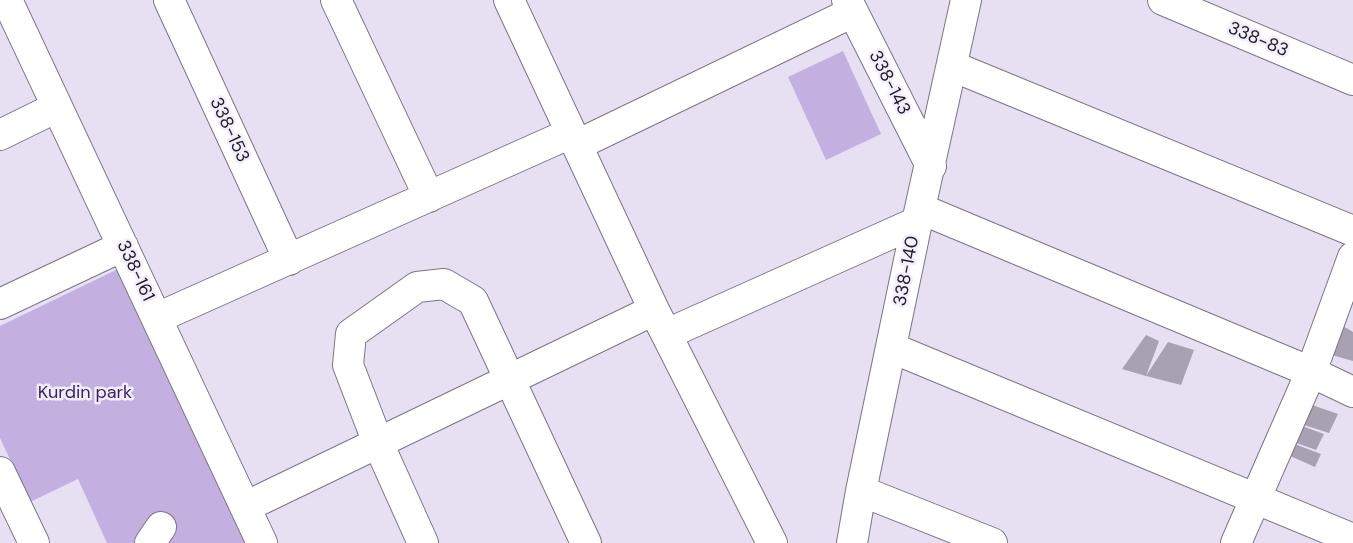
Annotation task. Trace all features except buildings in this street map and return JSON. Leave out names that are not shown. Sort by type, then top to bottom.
[{"type":"street","name":"338-161","points":[[7,0],[262,543]]},
{"type":"street","name":"338-153","points":[[169,0],[289,260]]},
{"type":"street","points":[[336,0],[429,197]]},
{"type":"street","name":"338-140","points":[[852,543],[861,491],[966,0]]},
{"type":"street","name":"338-83","points":[[1163,0],[1353,80]]},
{"type":"street","points":[[513,1],[574,139],[661,322],[772,543]]},
{"type":"street","points":[[157,318],[429,197],[574,139],[850,6]]},
{"type":"street","name":"338-143","points":[[850,6],[931,166]]},
{"type":"street","points":[[952,66],[1353,231]]},
{"type":"street","points":[[0,135],[57,107]]},
{"type":"street","points":[[245,507],[510,379],[661,322],[919,216],[1311,372],[1353,392]]},
{"type":"street","points":[[0,304],[123,246]]},
{"type":"street","points":[[1236,543],[1311,372],[1353,257]]},
{"type":"street","points":[[423,543],[378,443],[348,365],[351,334],[417,287],[444,284],[473,301],[586,543]]},
{"type":"street","points":[[892,348],[1353,539]]},
{"type":"street","points":[[0,472],[34,543]]},
{"type":"street","points":[[861,491],[992,543]]},
{"type":"green space","points":[[843,51],[881,134],[826,160],[788,77]]},
{"type":"green space","name":"Kurdin park","points":[[120,268],[251,543],[107,543],[78,479],[30,502],[0,438],[0,326]]}]
